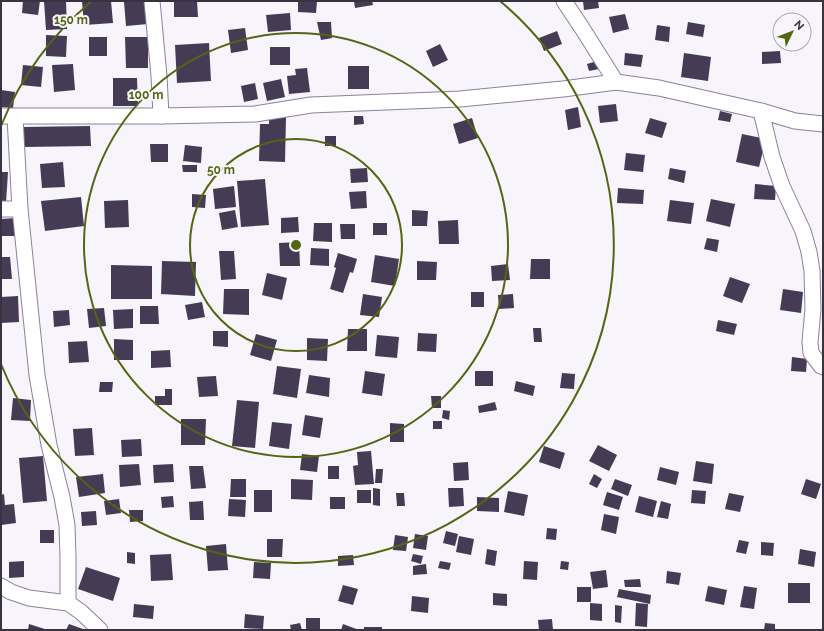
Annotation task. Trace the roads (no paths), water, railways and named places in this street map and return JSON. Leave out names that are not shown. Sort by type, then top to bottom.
[{"type":"street","points":[[152,1],[161,116]]},
{"type":"street","points":[[564,1],[616,82]]},
{"type":"street","points":[[68,603],[67,525],[62,497],[49,445],[37,375],[20,209],[8,117],[255,114],[311,105],[460,99],[563,89],[616,82],[659,88],[761,111],[795,121],[823,124]]},
{"type":"street","points":[[761,111],[772,157],[782,186],[803,231],[809,252],[812,272],[813,309],[810,342],[811,353],[823,367]]},
{"type":"street","points":[[1,209],[20,209]]},
{"type":"street","points":[[1,586],[29,598],[68,603],[81,612],[100,630]]}]
